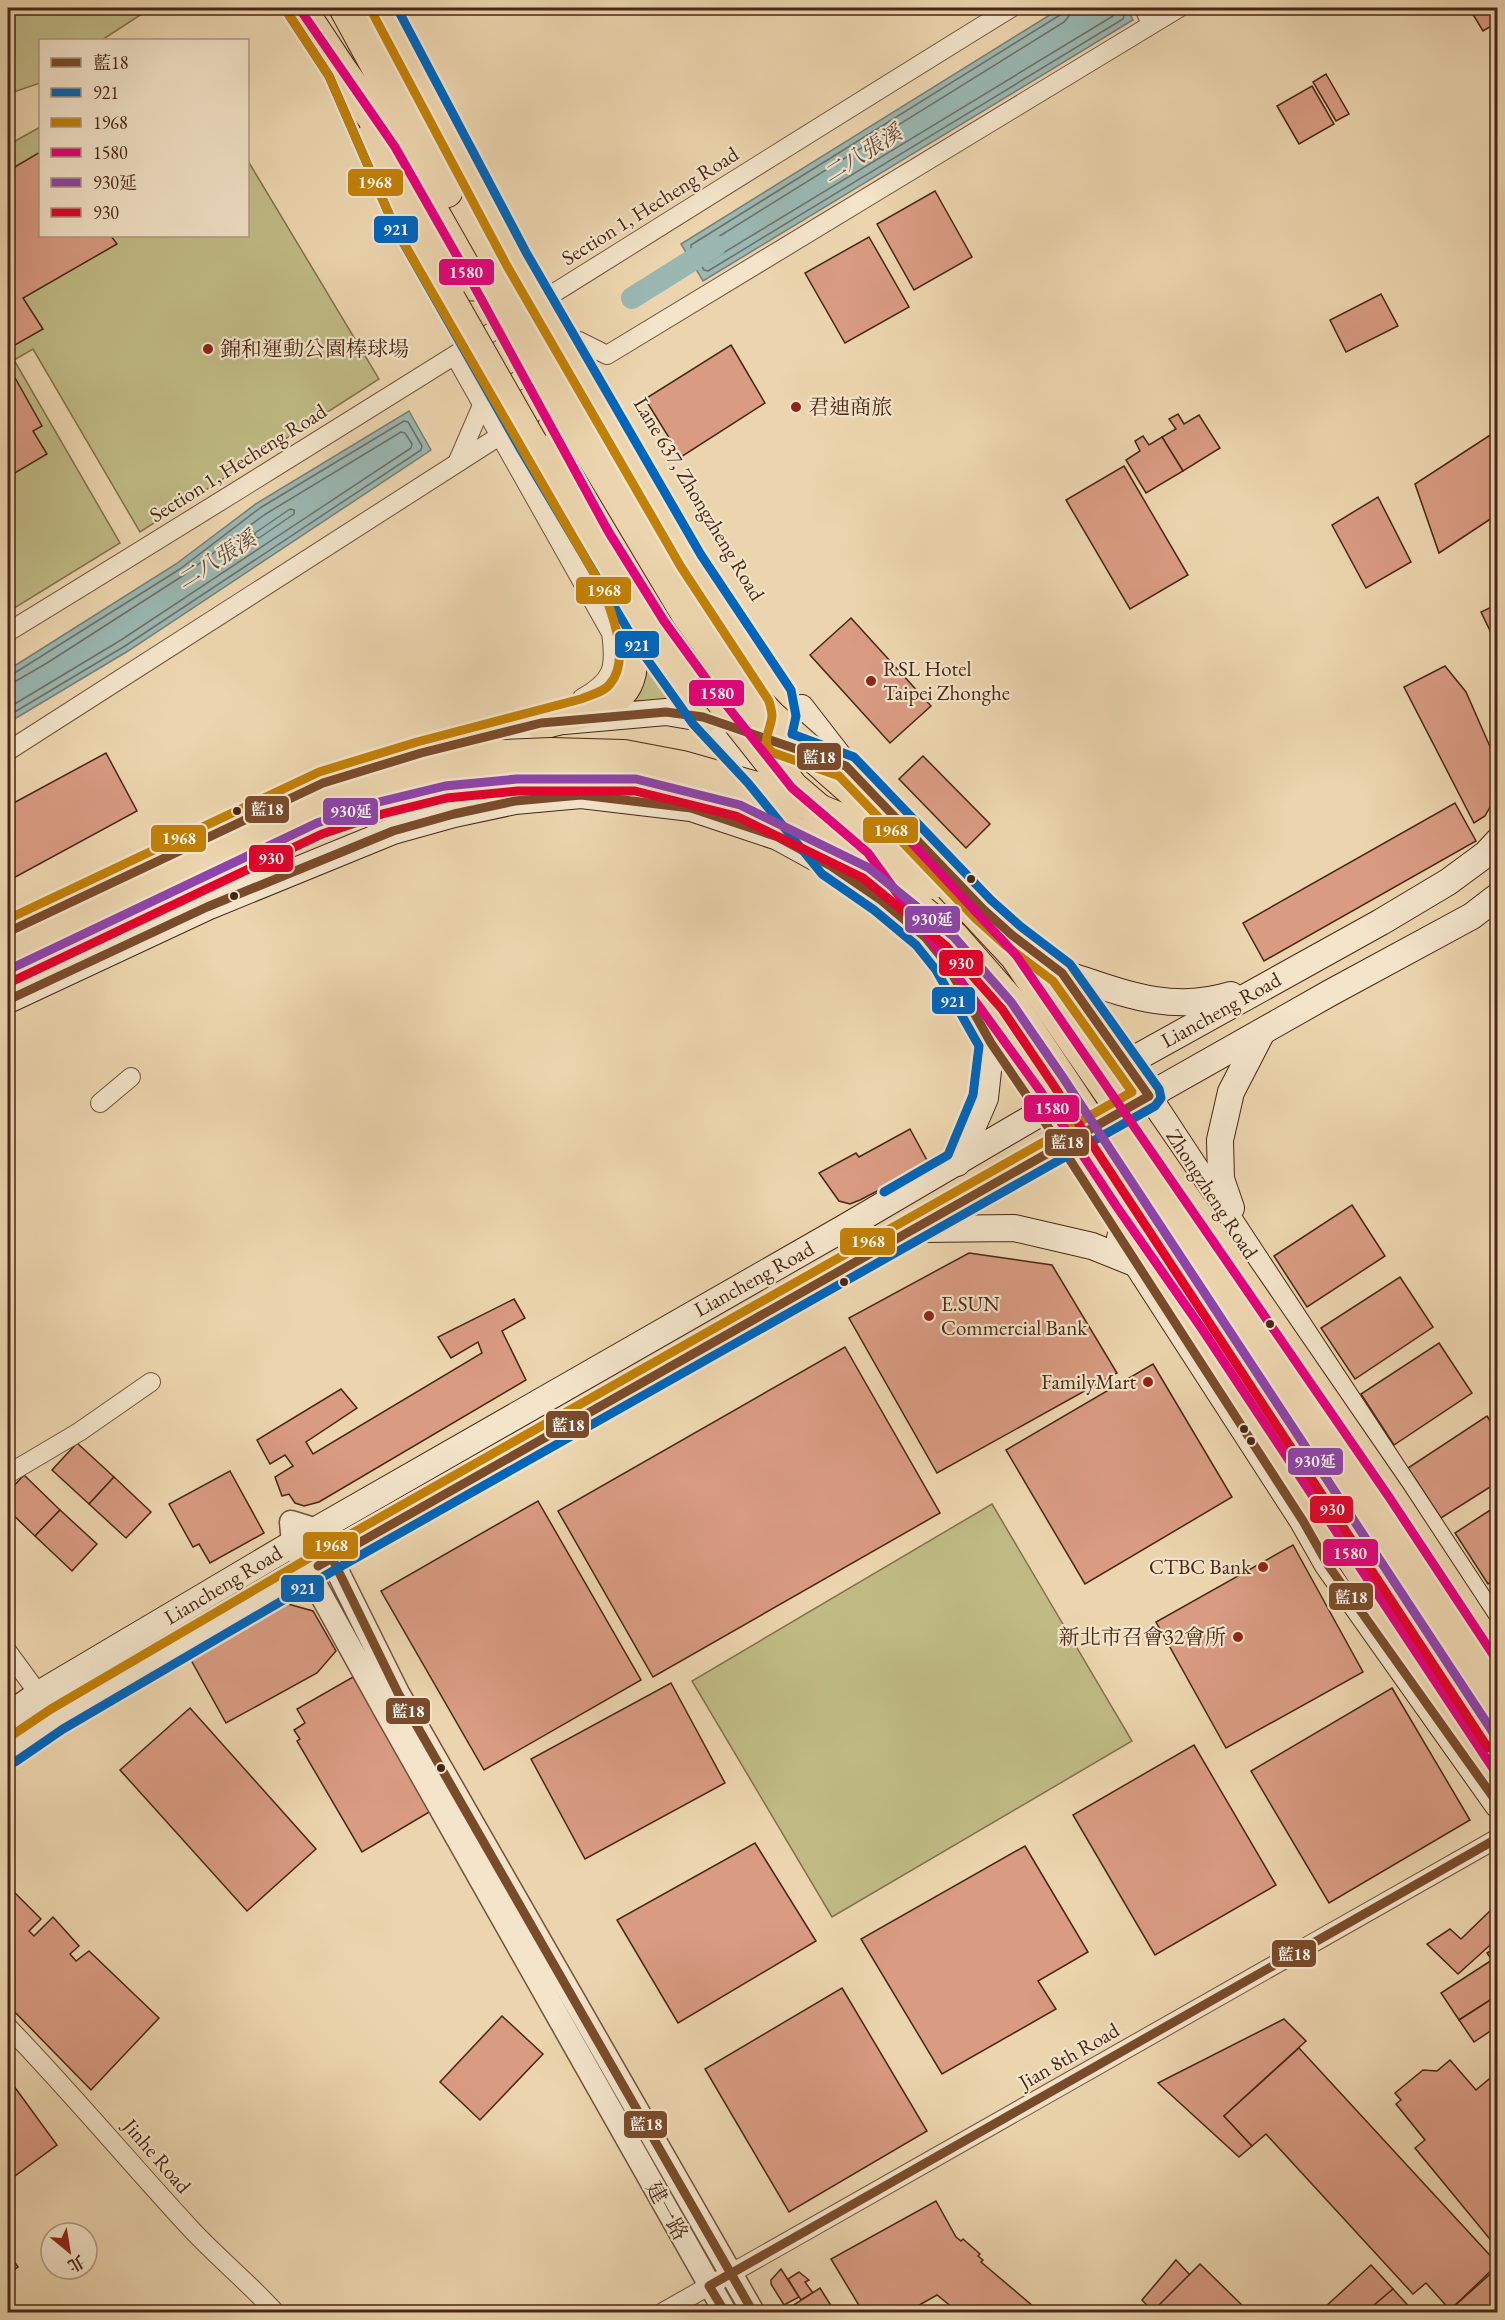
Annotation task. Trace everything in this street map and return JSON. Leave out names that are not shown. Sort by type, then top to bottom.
[{"type":"highway","points":[[299,8],[395,147],[608,531],[664,621],[712,687],[792,788],[950,920],[986,956],[1058,1052],[1497,1726]]},
{"type":"highway","points":[[346,8],[571,418],[688,614],[736,681],[771,718],[904,835],[1016,955],[1389,1497],[1497,1663]]},
{"type":"highway","points":[[384,8],[523,270],[691,561],[780,696],[784,716],[778,742]]},
{"type":"highway","points":[[340,70],[405,222],[614,584],[647,638],[703,717]]},
{"type":"highway","points":[[554,723],[612,699],[622,690],[629,671],[631,644],[630,632],[614,584]]},
{"type":"highway","points":[[747,645],[801,708]]},
{"type":"highway","points":[[10,958],[317,799],[390,776],[477,756],[551,753],[624,755],[659,761],[781,795],[855,824],[911,863],[968,921],[1018,978],[1084,1066],[1497,1695]]},
{"type":"highway","points":[[10,958],[316,823],[379,802],[445,786],[517,779],[636,779],[740,804],[869,868],[954,938],[1011,1002],[1497,1741]]},
{"type":"highway","points":[[904,835],[957,915],[1009,975],[1046,1026],[1058,1052]]},
{"type":"highway","points":[[868,853],[1041,1092],[1202,1329],[1497,1777]]},
{"type":"main road","points":[[801,708],[846,766]]},
{"type":"main road","name":"Zhongzheng Road","points":[[8,932],[323,783],[421,753],[554,723],[666,712],[703,717],[846,766],[983,909],[1012,935],[1062,973],[1149,1096],[1497,1629]]},
{"type":"main road","points":[[703,717],[757,775],[831,866]]},
{"type":"main road","points":[[494,768],[554,723]]},
{"type":"main road","points":[[10,958],[114,915],[295,825],[387,791],[494,768],[570,766],[677,779],[714,791],[727,792],[757,775],[778,742]]},
{"type":"main road","points":[[8,1000],[207,907],[393,831],[454,814],[515,801],[581,795],[677,779]]},
{"type":"main road","points":[[581,795],[691,808],[778,837],[831,866],[881,900],[925,937],[1023,1048],[1050,1107]]},
{"type":"main road","name":"Liancheng Road","points":[[8,1716],[39,1694],[317,1530],[957,1163],[1100,1078],[1381,922],[1448,882],[1486,854],[1497,841]]},
{"type":"main road","name":"Liancheng Road","points":[[8,1752],[57,1719],[309,1571],[1330,993],[1472,916],[1497,896]]},
{"type":"main road","points":[[946,963],[991,1043],[1050,1107],[1072,1140],[1137,1264],[1303,1521],[1328,1565],[1497,1805]]},
{"type":"main road","points":[[1062,973],[1135,997],[1171,1003],[1208,1002],[1266,984]]},
{"type":"main road","points":[[1243,1242],[1221,1179],[1220,1140],[1231,1092],[1262,1032]]},
{"type":"main road","points":[[957,1163],[985,1098],[991,1043]]},
{"type":"main road","points":[[1122,1111],[1147,1147],[1195,1166]]},
{"type":"main road","points":[[916,1229],[1014,1228],[1092,1246],[1137,1264]]},
{"type":"street","name":"Lane 637, Zhongzheng Road","points":[[400,8],[410,31],[579,341],[684,521],[801,708]]},
{"type":"street","name":"Section 1, Hecheng Road","points":[[8,632],[455,356],[551,292],[676,218],[1011,8]]},
{"type":"street","points":[[1144,8],[1151,24]]},
{"type":"street","points":[[457,463],[483,403],[579,341],[607,355],[1179,8]]},
{"type":"street","points":[[455,356],[611,633],[614,655],[610,673],[599,688],[554,723]]},
{"type":"street","points":[[8,751],[501,435]]},
{"type":"street","points":[[100,1103],[131,1077]]},
{"type":"street","points":[[1100,1078],[1122,1111]]},
{"type":"street","points":[[8,1474],[79,1432],[151,1382]]},
{"type":"street","points":[[317,1530],[398,1693],[753,2313]]},
{"type":"street","name":"建一路","points":[[293,1544],[725,2313]]},
{"type":"street","points":[[8,1652],[57,1719]]},
{"type":"street","name":"Jian 8th Road","points":[[663,2313],[1497,1838]]},
{"type":"street","name":"Jinhe Road","points":[[8,2027],[63,2083],[193,2231],[258,2293],[275,2313]]},
{"type":"shaded area","points":[[8,8],[151,8],[104,39],[39,39],[39,83],[8,94]]},
{"type":"shaded area","points":[[39,128],[39,237],[249,237],[249,163],[379,379],[140,532],[33,349],[14,360],[120,543],[8,612],[8,145]]},
{"type":"shaded area","points":[[648,662],[671,700],[666,702],[631,701]]},
{"type":"shaded area","points":[[992,1504],[1132,1741],[832,1917],[692,1681]]},
{"type":"water","points":[[1061,8],[1127,8],[1133,20],[703,281],[681,244]]},
{"type":"water","points":[[409,411],[431,450],[128,651],[8,723],[8,670],[176,564],[257,503]]},
{"type":"building","points":[[1469,8],[1498,8],[1498,22],[1483,31]]},
{"type":"building","points":[[1326,74],[1349,114],[1336,121],[1313,82]]},
{"type":"building","points":[[1312,86],[1334,124],[1299,144],[1277,106]]},
{"type":"building","points":[[39,153],[39,237],[112,237],[117,244],[23,298],[43,329],[8,349],[8,171]]},
{"type":"building","points":[[935,191],[972,257],[914,290],[877,224]]},
{"type":"building","points":[[869,237],[909,307],[845,343],[805,273]]},
{"type":"building","points":[[1381,294],[1398,326],[1346,352],[1330,320]]},
{"type":"building","points":[[731,345],[765,403],[681,457],[645,399]]},
{"type":"building","points":[[14,376],[42,426],[33,431],[47,454],[8,477],[8,380]]},
{"type":"building","points":[[1178,414],[1184,424],[1199,415],[1220,448],[1183,471],[1162,437],[1176,429],[1169,419]]},
{"type":"building","points":[[1498,430],[1498,514],[1439,553],[1415,484]]},
{"type":"building","points":[[1143,436],[1149,445],[1162,437],[1183,471],[1146,493],[1126,460],[1140,451],[1135,441]]},
{"type":"building","points":[[1124,466],[1188,575],[1130,609],[1066,500]]},
{"type":"building","points":[[1378,497],[1411,562],[1366,588],[1332,525]]},
{"type":"building","points":[[1498,604],[1498,643],[1496,643],[1481,612]]},
{"type":"building","name":"RSL Hotel Taipei Zhonghe","points":[[851,618],[931,706],[890,743],[810,655]]},
{"type":"building","points":[[1445,666],[1466,692],[1498,769],[1498,790],[1495,798],[1485,816],[1474,823],[1404,687]]},
{"type":"building","points":[[106,753],[137,811],[8,881],[8,806]]},
{"type":"building","points":[[923,756],[990,824],[966,848],[899,779]]},
{"type":"building","points":[[1455,803],[1476,841],[1264,961],[1243,923]]},
{"type":"building","points":[[910,1129],[929,1164],[860,1200],[850,1204],[839,1201],[819,1173],[856,1153],[859,1157]]},
{"type":"building","points":[[1352,1205],[1385,1256],[1307,1307],[1274,1256]]},
{"type":"building","points":[[969,1253],[1052,1265],[1117,1373],[937,1473],[849,1318]]},
{"type":"building","points":[[1400,1277],[1433,1327],[1355,1379],[1321,1328]]},
{"type":"building","points":[[514,1299],[525,1318],[502,1331],[526,1380],[319,1502],[304,1506],[295,1503],[289,1494],[282,1496],[275,1477],[293,1466],[285,1455],[270,1464],[257,1440],[341,1389],[357,1408],[306,1442],[313,1454],[482,1353],[478,1342],[451,1358],[438,1337]]},
{"type":"building","points":[[1439,1343],[1472,1393],[1394,1445],[1361,1394]]},
{"type":"building","points":[[845,1347],[940,1513],[653,1677],[558,1511]]},
{"type":"building","points":[[1153,1364],[1232,1497],[1085,1584],[1006,1450]]},
{"type":"building","points":[[1487,1416],[1498,1433],[1498,1482],[1441,1518],[1408,1468]]},
{"type":"building","points":[[77,1443],[114,1477],[89,1504],[52,1470]]},
{"type":"building","points":[[230,1471],[264,1533],[210,1563],[199,1544],[193,1547],[169,1504]]},
{"type":"building","points":[[24,1475],[60,1510],[35,1536],[8,1510],[8,1492]]},
{"type":"building","points":[[114,1477],[151,1512],[126,1538],[89,1504]]},
{"type":"building","points":[[538,1501],[641,1680],[484,1770],[381,1591]]},
{"type":"building","points":[[1498,1505],[1498,1578],[1488,1584],[1455,1533]]},
{"type":"building","points":[[60,1510],[97,1544],[72,1571],[35,1536]]},
{"type":"building","points":[[1293,1545],[1363,1672],[1226,1748],[1156,1622]]},
{"type":"building","points":[[288,1604],[313,1611],[336,1651],[317,1673],[226,1723],[191,1660]]},
{"type":"building","points":[[353,1677],[431,1811],[362,1852],[297,1741],[300,1739],[294,1730],[305,1723],[297,1709]]},
{"type":"building","points":[[671,1683],[725,1783],[585,1859],[531,1759]]},
{"type":"building","points":[[1392,1688],[1470,1820],[1329,1903],[1251,1771]]},
{"type":"building","points":[[190,1708],[316,1849],[247,1911],[120,1770]]},
{"type":"building","points":[[1194,1745],[1276,1885],[1155,1955],[1073,1815]]},
{"type":"building","points":[[755,1843],[816,1941],[678,2023],[617,1920]]},
{"type":"building","points":[[1025,1846],[1088,1952],[1038,1981],[1056,2009],[942,2074],[861,1939]]},
{"type":"building","points":[[8,1886],[41,1919],[29,1931],[34,1936],[53,1917],[79,1946],[70,1954],[76,1961],[89,1951],[159,2018],[91,2090],[8,2005]]},
{"type":"building","points":[[1493,1908],[1498,1913],[1498,1938],[1458,1974],[1427,1944],[1450,1929],[1461,1939]]},
{"type":"building","points":[[1498,1946],[1498,1995],[1459,2020],[1441,1993],[1492,1960],[1487,1953]]},
{"type":"building","points":[[842,1988],[927,2131],[789,2212],[705,2069]]},
{"type":"building","points":[[1498,1995],[1498,2026],[1474,2042],[1459,2020]]},
{"type":"building","points":[[502,2016],[543,2054],[480,2120],[440,2082]]},
{"type":"building","points":[[1284,2019],[1306,2041],[1224,2116],[1252,2146],[1239,2157],[1158,2083]]},
{"type":"building","points":[[1299,2048],[1498,2264],[1450,2310],[1426,2283],[1413,2294],[1266,2134],[1252,2146],[1224,2116]]},
{"type":"building","points":[[1450,2060],[1476,2090],[1495,2074],[1498,2077],[1498,2249],[1415,2148],[1425,2140],[1396,2104],[1401,2100],[1395,2093],[1423,2070],[1437,2071]]},
{"type":"building","points":[[8,2078],[57,2145],[8,2181]]},
{"type":"building","points":[[936,2201],[956,2237],[961,2241],[963,2239],[980,2254],[978,2256],[983,2260],[981,2262],[1040,2312],[958,2312],[937,2295],[907,2312],[863,2312],[831,2259]]},
{"type":"building","points":[[8,2252],[18,2267],[8,2274]]},
{"type":"building","points":[[1176,2260],[1190,2275],[1153,2312],[1142,2300]]},
{"type":"building","points":[[1200,2264],[1249,2312],[1152,2312]]},
{"type":"building","points":[[1371,2265],[1393,2289],[1366,2312],[1328,2312],[1324,2308]]},
{"type":"building","points":[[1498,2267],[1498,2312],[1453,2312],[1450,2310]]},
{"type":"building","points":[[781,2269],[799,2297],[784,2305],[771,2284],[771,2280]]},
{"type":"building","points":[[799,2272],[809,2280],[805,2282],[813,2293],[801,2300],[788,2279]]},
{"type":"building","points":[[820,2288],[835,2312],[796,2312],[792,2306]]},
{"type":"building","points":[[1393,2289],[1414,2312],[1366,2312]]},
{"type":"waterway","name":"二八張溪","points":[[632,298],[715,246]]},
{"type":"transit line","name":"1580","points":[[299,8],[395,147],[608,531],[664,621],[712,687],[792,788],[868,853],[1041,1092],[1202,1329],[1498,1776]]},
{"type":"transit line","name":"921","points":[[15,1762],[63,1729],[338,1568],[1155,1106],[1161,1098],[1159,1089],[1070,964],[1020,926],[991,900],[854,757],[792,734],[796,716],[791,690],[701,555],[527,254],[397,8]]},
{"type":"transit line","name":"1968","points":[[8,1738],[51,1709],[326,1548],[1132,1092],[1053,981],[1005,945],[975,918],[839,776],[774,753],[767,745],[772,716],[769,701],[681,567],[507,266],[373,14]]},
{"type":"transit line","name":"921","points":[[289,15],[329,76],[395,228],[521,450],[637,645],[693,724],[748,783],[822,874],[874,910],[916,945],[936,970],[979,1046],[973,1095],[948,1155],[884,1192]]},
{"type":"transit line","name":"1968","points":[[8,919],[319,772],[417,742],[581,699],[604,689],[616,674],[619,662],[618,637],[603,589],[395,228],[329,76],[289,15]]},
{"type":"transit line","name":"藍18","points":[[8,932],[323,783],[421,753],[541,723],[666,712],[703,717],[846,766],[983,909],[1012,935],[1062,973],[1149,1096],[318,1566]]},
{"type":"transit line","name":"930延","points":[[8,970],[317,823],[379,802],[445,786],[517,779],[636,779],[740,805],[869,868],[954,937],[1011,1002],[1062,1076],[1498,1740]]},
{"type":"transit line","name":"930","points":[[13,981],[322,834],[382,814],[447,798],[518,791],[635,791],[736,816],[863,878],[946,946],[1002,1009],[1488,1748]]},
{"type":"transit line","name":"藍18","points":[[8,1000],[207,907],[393,831],[454,814],[515,801],[581,795],[691,808],[778,837],[831,866],[881,900],[925,937],[946,963],[991,1043],[1061,1146],[1303,1521],[1328,1565],[1498,1804]]},
{"type":"transit line","name":"1580","points":[[909,840],[1016,955],[1389,1497],[1498,1662]]},
{"type":"transit line","name":"藍18","points":[[332,1558],[398,1693],[753,2312]]},
{"type":"transit line","name":"藍18","points":[[725,2312],[709,2286],[1498,1838]]},
{"type":"place","name":"錦和運動公園棒球場","points":[[208,349]]},
{"type":"place","name":"君迪商旅","points":[[796,407]]},
{"type":"place","name":"RSL Hotel Taipei Zhonghe","points":[[871,681]]},
{"type":"place","name":"E.SUN Commercial Bank","points":[[929,1316]]},
{"type":"place","name":"FamilyMart","points":[[1148,1382]]},
{"type":"place","name":"CTBC Bank","points":[[1263,1567]]},
{"type":"place","name":"新北市召會32會所","points":[[1238,1637]]}]
